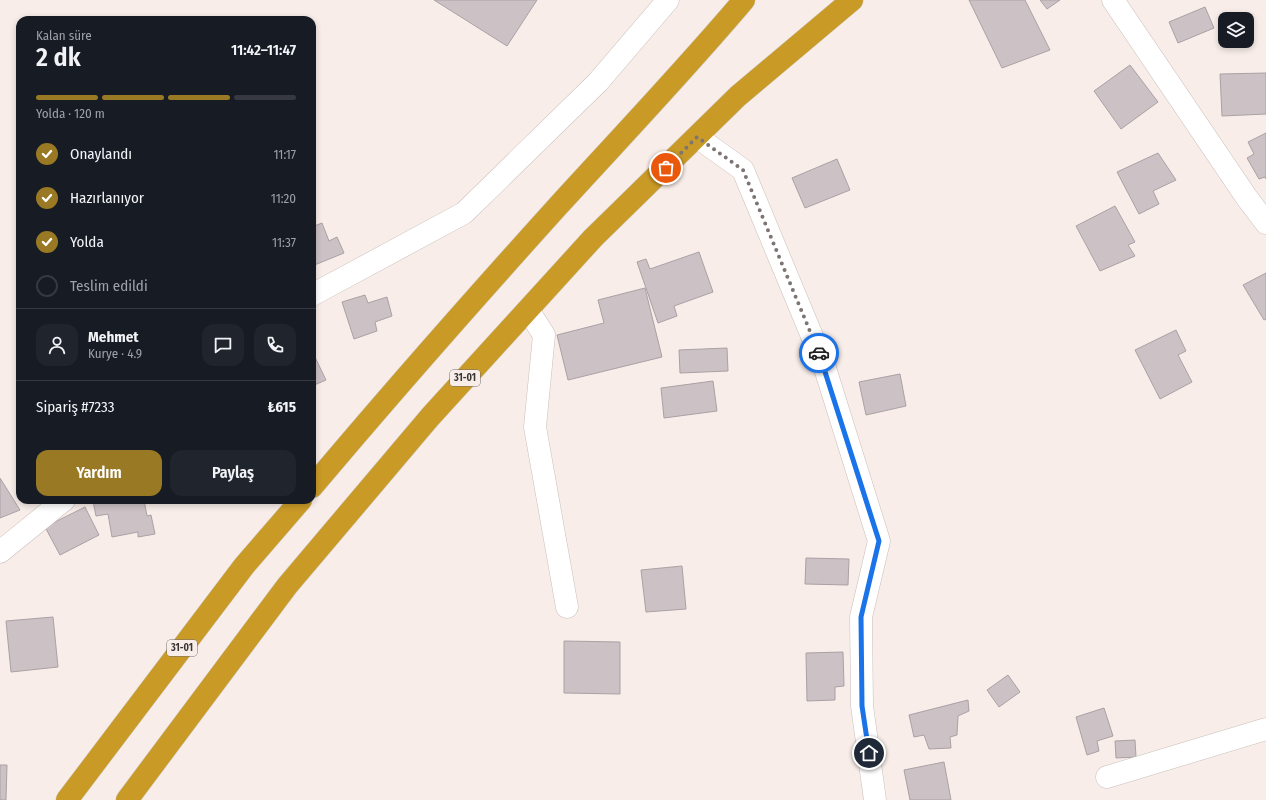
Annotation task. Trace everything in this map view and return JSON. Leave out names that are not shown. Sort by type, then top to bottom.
[{"type":"highway","points":[[316,481],[393,391],[558,206],[699,53],[744,0]]},
{"type":"highway","name":"31-01","points":[[127,800],[287,586],[430,417],[593,238],[738,96],[852,0]]},
{"type":"highway","name":"31-01","points":[[67,800],[244,566],[298,504]]},
{"type":"street","points":[[316,294],[464,213],[598,82],[668,0]]},
{"type":"street","points":[[1113,0],[1247,198],[1266,223]]},
{"type":"street","points":[[697,137],[743,170],[824,365],[879,541],[861,617],[862,706],[875,800]]},
{"type":"street","points":[[528,310],[544,335],[535,427],[567,607]]},
{"type":"street","points":[[0,552],[59,504]]},
{"type":"street","points":[[1107,777],[1266,729]]},
{"type":"building","points":[[434,0],[537,0],[507,46]]},
{"type":"building","points":[[969,0],[1025,0],[1050,50],[1002,68]]},
{"type":"building","points":[[1040,0],[1060,0],[1047,9]]},
{"type":"building","points":[[1205,7],[1214,28],[1178,43],[1169,22]]},
{"type":"building","points":[[1130,65],[1158,102],[1121,129],[1094,91]]},
{"type":"building","points":[[1266,73],[1266,114],[1222,116],[1220,74]]},
{"type":"building","points":[[1266,133],[1266,179],[1265,177],[1259,179],[1247,158],[1254,154],[1248,142]]},
{"type":"building","points":[[1158,153],[1176,180],[1153,191],[1159,204],[1139,214],[1117,172]]},
{"type":"building","points":[[837,159],[850,190],[805,208],[792,178]]},
{"type":"building","points":[[1115,206],[1135,242],[1128,245],[1135,256],[1100,271],[1076,226]]},
{"type":"building","points":[[322,223],[329,241],[337,237],[344,253],[316,264],[316,225]]},
{"type":"building","points":[[699,252],[713,292],[674,306],[677,316],[658,323],[637,262],[646,259],[650,269]]},
{"type":"building","points":[[1266,273],[1266,319],[1264,320],[1243,285]]},
{"type":"building","points":[[645,288],[662,357],[568,380],[557,335],[604,323],[598,300]]},
{"type":"building","points":[[365,295],[368,303],[387,297],[392,316],[375,322],[377,331],[354,339],[342,302]]},
{"type":"building","points":[[1176,330],[1186,351],[1178,355],[1192,382],[1160,399],[1135,350]]},
{"type":"building","points":[[727,348],[728,371],[680,373],[679,350]]},
{"type":"building","points":[[316,359],[326,380],[316,384]]},
{"type":"building","points":[[900,374],[906,406],[866,415],[859,382]]},
{"type":"building","points":[[713,381],[717,411],[664,418],[661,388]]},
{"type":"building","points":[[0,478],[20,510],[0,518]]},
{"type":"building","points":[[94,504],[145,504],[147,516],[151,515],[155,534],[138,537],[138,532],[112,537],[108,514],[96,516]]},
{"type":"building","points":[[85,507],[99,535],[60,555],[45,527]]},
{"type":"building","points":[[806,558],[849,559],[848,585],[805,584]]},
{"type":"building","points":[[682,566],[686,609],[646,612],[641,570]]},
{"type":"building","points":[[53,617],[58,667],[11,672],[6,621]]},
{"type":"building","points":[[564,641],[620,642],[620,694],[564,693]]},
{"type":"building","points":[[843,652],[844,686],[835,687],[835,700],[807,701],[806,653]]},
{"type":"building","points":[[1008,675],[1020,692],[999,707],[987,690]]},
{"type":"building","points":[[968,700],[969,711],[958,716],[957,735],[950,737],[951,748],[929,749],[924,735],[914,737],[909,715]]},
{"type":"building","points":[[1104,708],[1113,736],[1097,741],[1099,751],[1087,755],[1076,717]]},
{"type":"building","points":[[1135,740],[1136,757],[1116,758],[1115,741]]},
{"type":"building","points":[[944,762],[951,800],[910,800],[904,770]]},
{"type":"building","points":[[0,765],[7,765],[6,800],[0,800]]},
{"type":"way so far","points":[[666,168],[697,137],[743,170],[819,353]]},
{"type":"route","points":[[819,353],[879,541],[861,617],[862,706],[869,753]]}]
